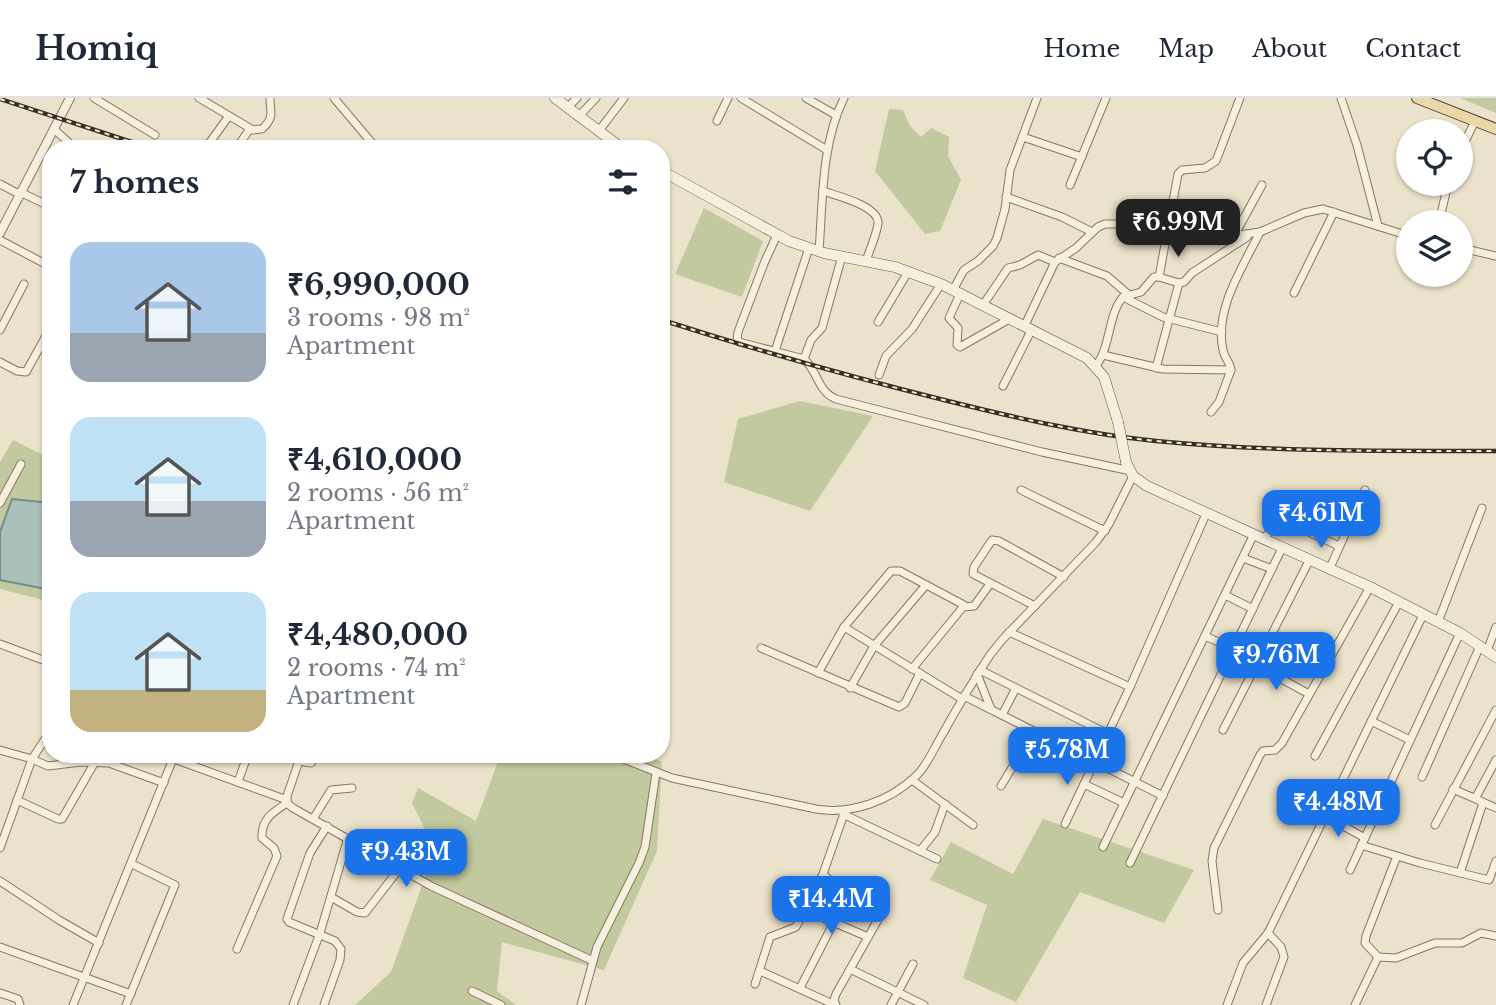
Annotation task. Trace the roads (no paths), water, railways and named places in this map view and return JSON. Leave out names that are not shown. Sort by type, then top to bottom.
[{"type":"main road","points":[[555,98],[610,140]]},
{"type":"main road","points":[[1417,98],[1496,129]]},
{"type":"main road","points":[[670,175],[777,235],[814,250],[908,272],[941,284],[1087,358],[1104,377],[1130,469],[1147,486],[1370,587],[1460,633],[1488,652]]},
{"type":"street","points":[[49,140],[70,98]]},
{"type":"street","points":[[94,98],[155,135]]},
{"type":"street","points":[[200,98],[253,130]]},
{"type":"street","points":[[242,140],[246,133],[262,129],[271,117],[270,98]]},
{"type":"street","points":[[334,98],[369,140]]},
{"type":"street","points":[[567,108],[577,98]]},
{"type":"street","points":[[578,117],[596,98]]},
{"type":"street","points":[[598,132],[624,98]]},
{"type":"street","points":[[717,121],[728,98]]},
{"type":"street","points":[[741,98],[827,150]]},
{"type":"street","points":[[806,98],[836,114]]},
{"type":"street","points":[[775,351],[814,250],[824,191],[827,150],[836,114],[844,98]]},
{"type":"street","points":[[1011,318],[960,347],[957,345],[958,328],[949,318],[964,270],[993,246],[1002,224],[1010,170],[1037,98]]},
{"type":"street","points":[[1070,186],[1106,98]]},
{"type":"street","points":[[1160,276],[1178,174],[1182,170],[1205,168],[1216,161],[1240,98]]},
{"type":"street","points":[[1341,98],[1357,145],[1378,226]]},
{"type":"street","points":[[212,140],[229,116]]},
{"type":"street","points":[[1473,125],[1475,121]]},
{"type":"street","points":[[55,130],[66,140]]},
{"type":"street","points":[[1023,137],[1082,157]]},
{"type":"street","points":[[0,233],[42,153]]},
{"type":"street","points":[[0,184],[42,203]]},
{"type":"street","points":[[1234,236],[1262,185]]},
{"type":"street","points":[[824,191],[867,207],[875,213],[878,225],[866,261]]},
{"type":"street","points":[[1006,197],[1062,217],[1092,232]]},
{"type":"street","points":[[1003,386],[1057,260],[1105,224],[1125,223],[1192,240],[1256,232],[1313,211],[1334,212],[1396,232]]},
{"type":"street","points":[[1294,293],[1334,212]]},
{"type":"street","points":[[1096,366],[1103,355],[1117,306],[1126,296],[1141,292],[1151,279],[1160,276],[1179,283],[1184,282],[1192,273],[1256,232]]},
{"type":"street","points":[[1211,412],[1219,402],[1231,370],[1222,349],[1226,304],[1256,232]]},
{"type":"street","points":[[777,235],[737,336],[739,342],[804,359],[810,364],[822,390],[836,399],[1042,452],[1130,469],[1105,531],[1009,632],[978,672],[922,769],[914,778],[878,800],[844,813]]},
{"type":"street","points":[[0,240],[42,262]]},
{"type":"street","points":[[1473,251],[1496,256]]},
{"type":"street","points":[[983,305],[1008,268],[1038,255],[1107,276],[1142,309],[1169,319],[1222,332]]},
{"type":"street","points":[[804,359],[811,340],[822,328],[842,256]]},
{"type":"street","points":[[878,323],[908,272]]},
{"type":"street","points":[[1156,368],[1179,283]]},
{"type":"street","points":[[0,330],[24,284]]},
{"type":"street","points":[[879,375],[886,356],[912,329],[941,284]]},
{"type":"street","points":[[0,362],[17,371],[26,372],[42,343]]},
{"type":"street","points":[[1103,355],[1156,368],[1231,370]]},
{"type":"street","points":[[0,503],[22,464]]},
{"type":"street","points":[[1021,490],[1105,531]]},
{"type":"street","points":[[1329,570],[1365,490]]},
{"type":"street","points":[[1438,622],[1482,509]]},
{"type":"street","points":[[1065,824],[1130,687],[1206,514]]},
{"type":"street","points":[[1263,540],[1277,522],[1283,520],[1339,546]]},
{"type":"street","points":[[1103,847],[1253,536]]},
{"type":"street","points":[[1035,606],[975,576],[973,570],[989,543],[996,540],[1064,577]]},
{"type":"street","points":[[1130,863],[1282,548]]},
{"type":"street","points":[[1243,558],[1272,569]]},
{"type":"street","points":[[1223,730],[1309,561]]},
{"type":"street","points":[[818,673],[844,627],[891,571],[900,571],[964,605],[974,606],[990,584]]},
{"type":"street","points":[[850,688],[874,646],[926,585]]},
{"type":"street","points":[[1218,910],[1212,861],[1214,848],[1260,755],[1263,751],[1279,747],[1370,587]]},
{"type":"street","points":[[1225,595],[1253,609]]},
{"type":"street","points":[[1315,756],[1399,602]]},
{"type":"street","points":[[761,648],[899,707],[905,703],[916,671],[964,605]]},
{"type":"street","points":[[1227,1005],[1243,963],[1268,933],[1423,615]]},
{"type":"street","points":[[844,627],[963,698],[1163,796]]},
{"type":"street","points":[[1422,777],[1488,652],[1496,627]]},
{"type":"street","points":[[1009,632],[1130,687]]},
{"type":"street","points":[[1350,870],[1460,633]]},
{"type":"street","points":[[1205,636],[1234,649]]},
{"type":"street","points":[[0,644],[42,660]]},
{"type":"street","points":[[1256,665],[1309,694]]},
{"type":"street","points":[[978,672],[1108,734]]},
{"type":"street","points":[[978,672],[992,710]]},
{"type":"street","points":[[1002,715],[1016,688]]},
{"type":"street","points":[[1435,825],[1496,712]]},
{"type":"street","points":[[1371,721],[1410,740]]},
{"type":"street","points":[[1001,786],[1010,768],[1032,755],[1045,737]]},
{"type":"street","points":[[0,848],[32,759],[42,744]]},
{"type":"street","points":[[0,750],[52,767],[86,763]]},
{"type":"street","points":[[1460,873],[1480,801],[1496,760]]},
{"type":"street","points":[[17,800],[62,819],[94,763]]},
{"type":"street","points":[[102,763],[117,765],[164,783]]},
{"type":"street","points":[[73,1005],[172,763]]},
{"type":"street","points":[[190,763],[287,801],[313,819],[431,886],[591,960]]},
{"type":"street","points":[[237,782],[244,763]]},
{"type":"street","points":[[237,948],[277,856],[274,848],[262,838],[262,827],[268,816],[287,801],[298,763]]},
{"type":"street","points":[[632,763],[656,773],[844,813],[937,859]]},
{"type":"street","points":[[581,1005],[591,960],[645,847],[656,773]]},
{"type":"street","points":[[914,778],[973,825]]},
{"type":"street","points":[[1084,784],[1124,803]]},
{"type":"street","points":[[313,819],[331,790],[352,788]]},
{"type":"street","points":[[1453,789],[1496,808]]},
{"type":"street","points":[[920,851],[934,832],[945,804]]},
{"type":"street","points":[[755,984],[771,937],[796,927],[805,910],[823,874],[844,813]]},
{"type":"street","points":[[1325,816],[1363,842],[1397,856],[1460,873],[1489,880],[1496,861]]},
{"type":"street","points":[[324,1005],[341,949],[335,941],[289,922],[288,919],[310,853],[327,826]]},
{"type":"street","points":[[293,1005],[320,933],[348,838]]},
{"type":"street","points":[[1397,856],[1366,936],[1365,943],[1378,957],[1395,958],[1435,943],[1462,943],[1481,933],[1496,936]]},
{"type":"street","points":[[126,1005],[175,885],[132,864]]},
{"type":"street","points":[[331,897],[365,914],[400,868]]},
{"type":"street","points":[[760,971],[835,1005],[836,994],[884,909],[882,904],[833,883],[823,874]]},
{"type":"street","points":[[0,881],[99,943]]},
{"type":"street","points":[[805,910],[868,937]]},
{"type":"street","points":[[800,988],[834,922]]},
{"type":"street","points":[[1266,1005],[1284,957],[1281,947],[1268,933]]},
{"type":"street","points":[[0,947],[131,994]]},
{"type":"street","points":[[1355,1005],[1378,957]]},
{"type":"street","points":[[891,1005],[913,964]]},
{"type":"street","points":[[850,968],[924,1005]]},
{"type":"street","points":[[472,991],[501,1005]]},
{"type":"street","points":[[0,993],[18,999],[20,1005]]},
{"type":"water","points":[[12,499],[42,502],[42,588],[0,580],[0,532]]},
{"type":"railway","points":[[0,99],[125,140]]},
{"type":"railway","points":[[670,322],[912,392],[1077,430],[1156,441],[1241,447],[1496,451]]}]
